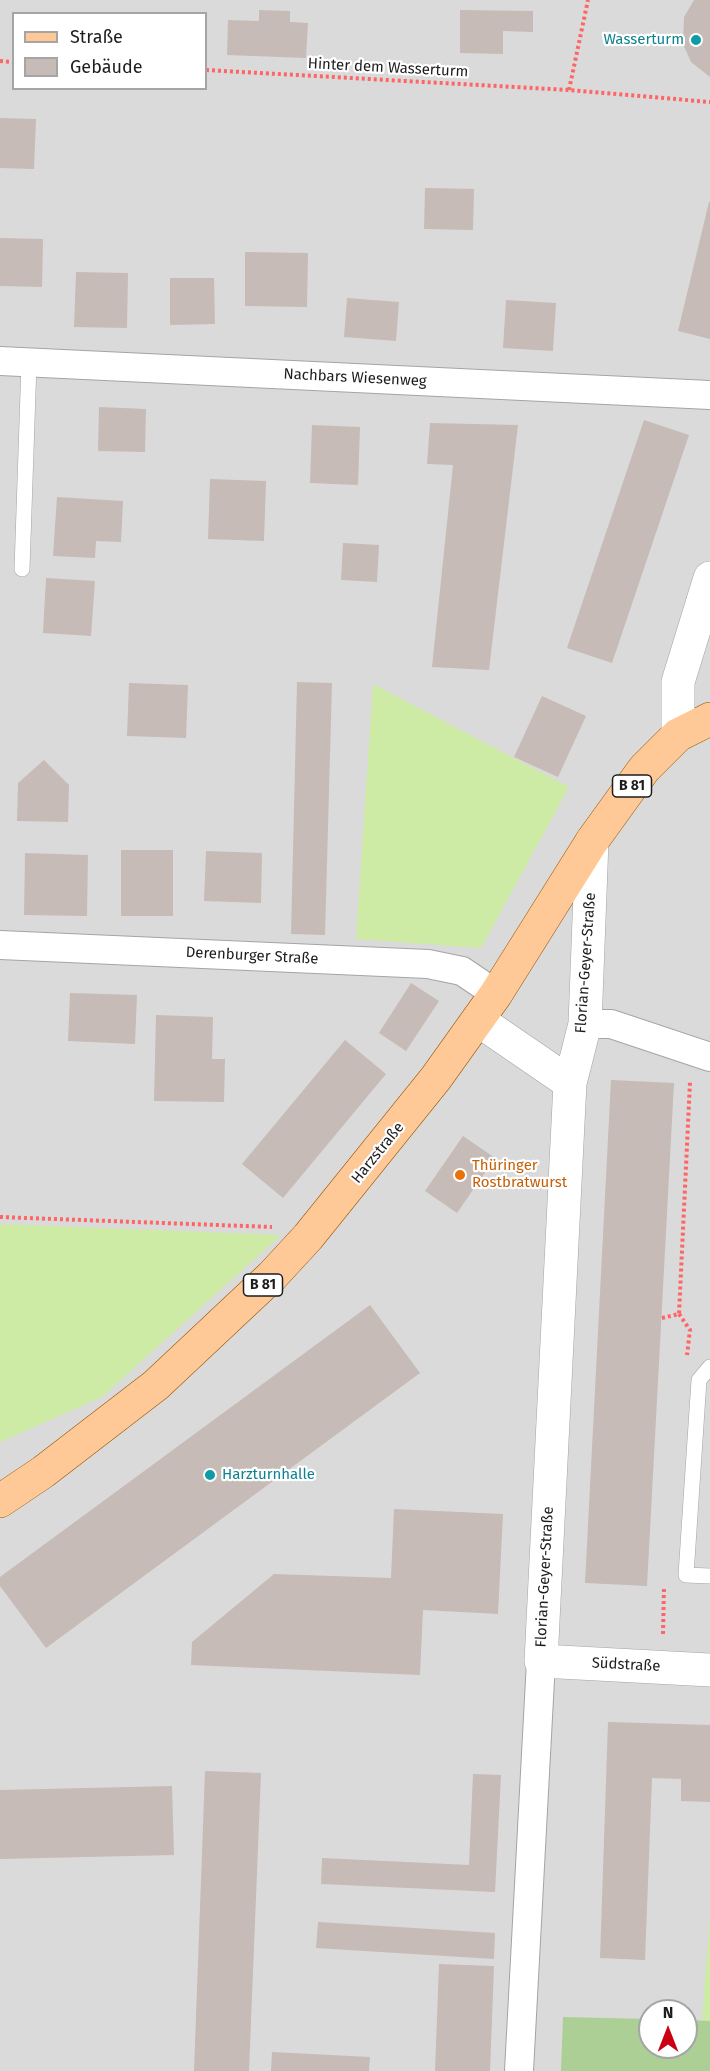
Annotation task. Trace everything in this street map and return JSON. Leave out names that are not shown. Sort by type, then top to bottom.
[{"type":"main road","name":"B 81","points":[[678,735],[695,724],[710,719]]},
{"type":"main road","name":"Harzstraße","points":[[0,1501],[43,1472],[156,1385],[272,1276],[315,1229],[429,1088],[487,1007],[592,842],[645,769],[678,735]]},
{"type":"street","name":"Nachbars Wiesenweg","points":[[0,361],[710,395]]},
{"type":"street","points":[[678,735],[678,682],[710,578]]},
{"type":"street","name":"Florian-Geyer-Straße","points":[[519,2071],[570,1083],[585,1024],[592,842]]},
{"type":"street","name":"Derenburger Straße","points":[[0,945],[428,964],[462,971],[487,1007]]},
{"type":"street","points":[[487,1007],[570,1083]]},
{"type":"street","points":[[585,1024],[611,1024],[701,1054]]},
{"type":"street","name":"Südstraße","points":[[541,1661],[710,1670]]},
{"type":"lane","points":[[22,569],[29,363]]},
{"type":"lane","points":[[710,1367],[699,1380],[686,1575],[710,1575]]},
{"type":"path","points":[[569,90],[588,0]]},
{"type":"path","name":"Hinter dem Wasserturm","points":[[207,70],[569,90],[710,102]]},
{"type":"path","points":[[662,1318],[679,1314],[701,1054]]},
{"type":"path","points":[[0,1217],[315,1229]]},
{"type":"shaded area","points":[[0,0],[710,0],[710,2071],[0,2071]]},
{"type":"green space","points":[[373,684],[569,787],[481,948],[356,939]]},
{"type":"green space","points":[[0,1224],[281,1235],[102,1397],[0,1442]]},
{"type":"green space","points":[[710,1914],[710,2021],[702,2021]]},
{"type":"green space","points":[[563,2017],[638,2019],[638,2059],[698,2059],[698,2020],[710,2021],[710,2071],[561,2071]]},
{"type":"building","name":"Wasserturm","points":[[694,0],[710,0],[710,77],[691,62],[683,44],[684,17]]},
{"type":"building","points":[[259,10],[290,11],[290,22],[308,23],[306,58],[227,55],[228,20],[259,21]]},
{"type":"building","points":[[460,10],[533,11],[533,32],[503,31],[503,54],[460,53]]},
{"type":"building","points":[[0,118],[36,119],[34,169],[0,168]]},
{"type":"building","points":[[425,188],[474,189],[473,230],[424,229]]},
{"type":"building","points":[[710,202],[710,339],[678,331]]},
{"type":"building","points":[[0,238],[43,239],[42,287],[0,286]]},
{"type":"building","points":[[245,252],[308,253],[307,307],[245,306]]},
{"type":"building","points":[[76,272],[128,273],[127,328],[74,327]]},
{"type":"building","points":[[170,278],[214,278],[215,324],[170,325]]},
{"type":"building","points":[[347,298],[399,302],[396,341],[344,337]]},
{"type":"building","points":[[506,300],[556,303],[553,351],[503,348]]},
{"type":"building","points":[[99,407],[146,409],[145,452],[98,451]]},
{"type":"building","points":[[644,420],[689,435],[612,663],[567,648]]},
{"type":"building","points":[[430,423],[518,425],[489,670],[432,667],[453,465],[427,464]]},
{"type":"building","points":[[312,425],[360,427],[358,485],[310,483]]},
{"type":"building","points":[[210,479],[266,481],[264,541],[208,539]]},
{"type":"building","points":[[57,497],[123,501],[121,542],[96,541],[95,558],[53,556]]},
{"type":"building","points":[[343,543],[379,545],[377,582],[341,580]]},
{"type":"building","points":[[46,578],[95,581],[91,636],[43,633]]},
{"type":"building","points":[[297,682],[332,683],[325,935],[291,934]]},
{"type":"building","points":[[129,683],[188,685],[186,738],[127,736]]},
{"type":"building","points":[[542,696],[586,716],[558,777],[514,757]]},
{"type":"building","points":[[44,760],[69,785],[68,822],[17,821],[18,783]]},
{"type":"building","points":[[121,850],[173,850],[173,916],[121,916]]},
{"type":"building","points":[[206,851],[262,853],[261,903],[204,901]]},
{"type":"building","points":[[25,853],[88,855],[87,916],[24,915]]},
{"type":"building","points":[[411,983],[439,1001],[406,1051],[379,1033]]},
{"type":"building","points":[[70,993],[137,995],[135,1044],[68,1041]]},
{"type":"building","points":[[156,1015],[213,1017],[212,1059],[225,1059],[224,1102],[154,1101]]},
{"type":"building","points":[[345,1040],[386,1074],[283,1198],[242,1164]]},
{"type":"building","points":[[611,1080],[674,1083],[647,1586],[585,1583]]},
{"type":"building","name":"Thüringer Rostbratwurst","points":[[463,1136],[495,1158],[457,1213],[425,1191]]},
{"type":"building","name":"Harzturnhalle","points":[[370,1305],[420,1373],[46,1648],[0,1586],[0,1577]]},
{"type":"building","points":[[394,1509],[503,1514],[498,1614],[423,1610],[420,1675],[191,1665],[192,1642],[274,1574],[391,1578]]},
{"type":"building","points":[[608,1722],[710,1725],[710,1802],[681,1801],[681,1779],[652,1778],[645,1960],[600,1958]]},
{"type":"building","points":[[205,1771],[261,1773],[249,2071],[194,2071]]},
{"type":"building","points":[[473,1774],[501,1775],[495,1892],[321,1884],[322,1858],[469,1865]]},
{"type":"building","points":[[172,1786],[174,1855],[0,1859],[0,1790]]},
{"type":"building","points":[[318,1922],[495,1933],[494,1959],[316,1948]]},
{"type":"building","points":[[439,1964],[494,1966],[490,2071],[435,2071]]},
{"type":"building","points":[[272,2052],[370,2057],[369,2071],[271,2071]]},
{"type":"place","name":"Wasserturm","points":[[696,40]]},
{"type":"place","name":"Thüringer Rostbratwurst","points":[[460,1175]]},
{"type":"place","name":"Harzturnhalle","points":[[210,1475]]}]
